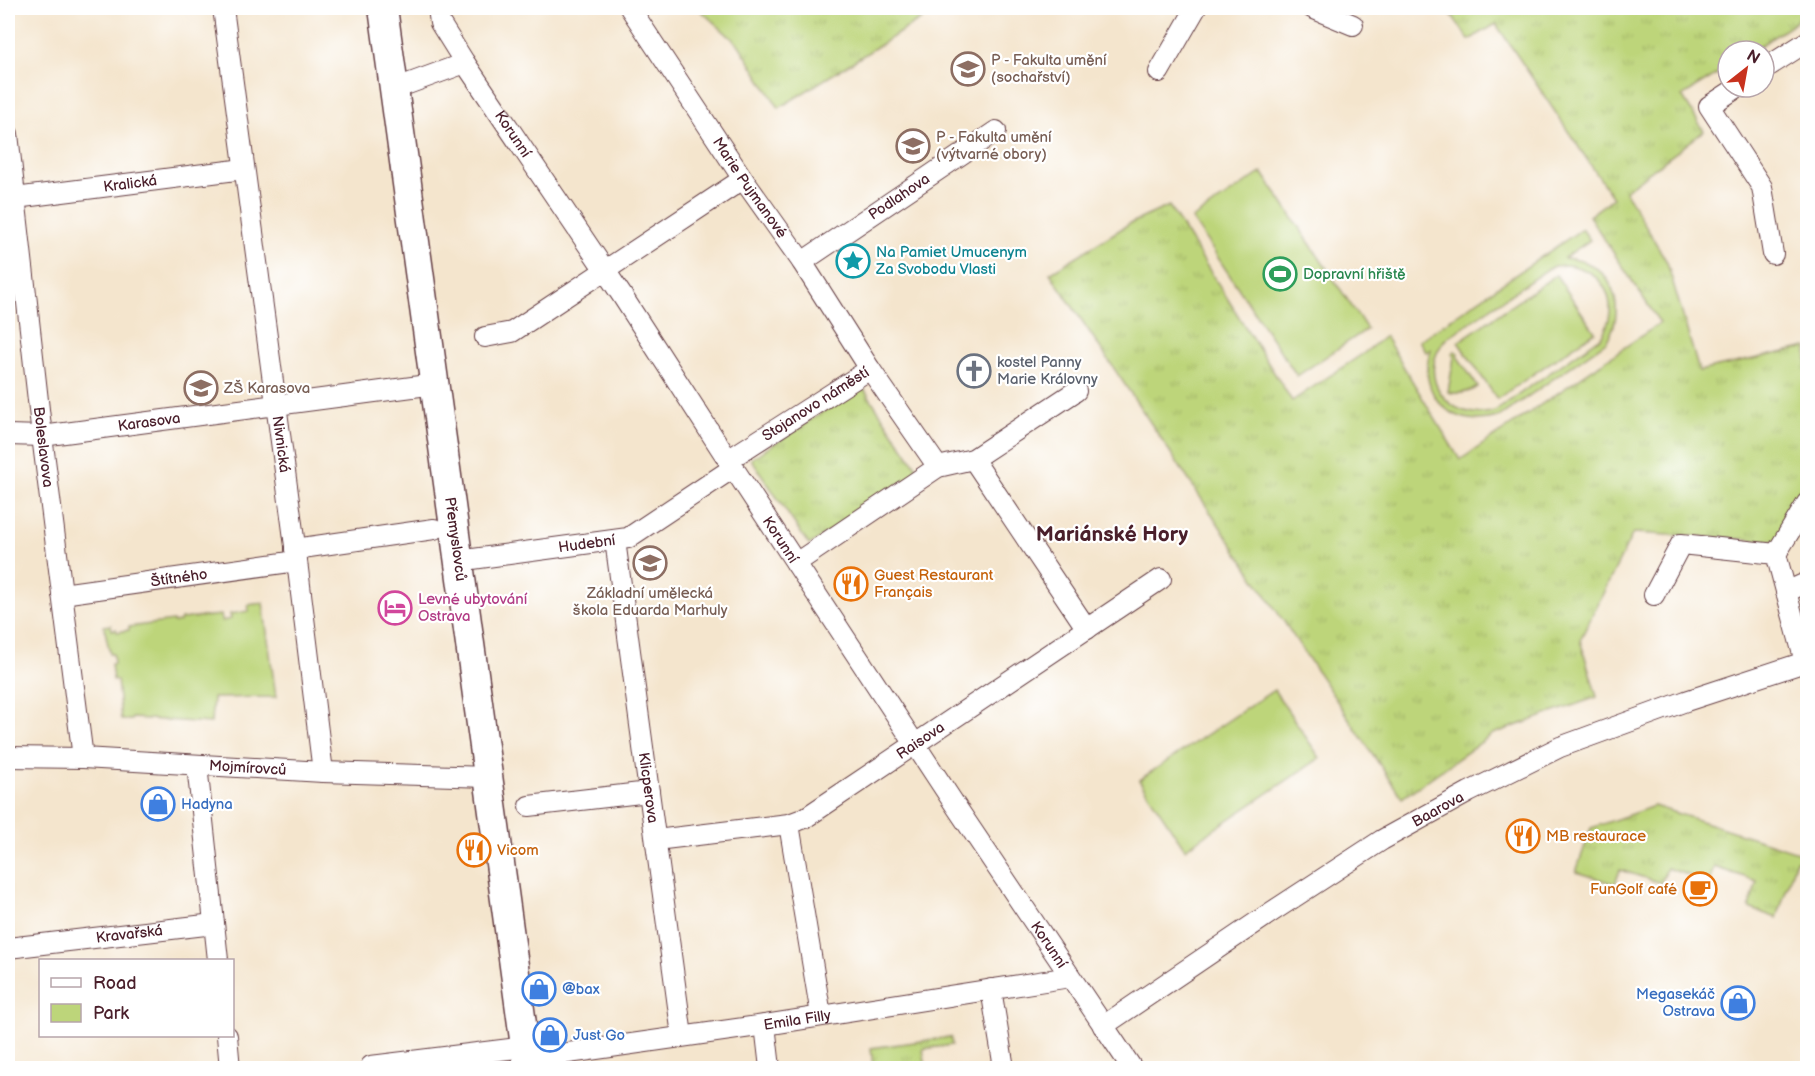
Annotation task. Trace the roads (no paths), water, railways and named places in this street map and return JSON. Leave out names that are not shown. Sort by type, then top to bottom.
[{"type":"street","name":"Nivnická","points":[[223,8],[323,772]]},
{"type":"street","name":"Přemyslovců","points":[[383,8],[526,1058]]},
{"type":"street","name":"Korunní","points":[[438,8],[440,23],[465,63],[606,271],[730,464],[1131,1068]]},
{"type":"street","name":"Marie Pujmanové","points":[[630,8],[743,179],[802,262],[870,369]]},
{"type":"street","points":[[1159,72],[1196,8]]},
{"type":"street","points":[[1312,8],[1353,25]]},
{"type":"street","points":[[1776,61],[1808,40]]},
{"type":"street","points":[[394,89],[465,63]]},
{"type":"street","points":[[1720,99],[1709,106],[1762,187],[1773,254]]},
{"type":"street","name":"Podlahova","points":[[802,262],[996,130]]},
{"type":"street","name":"Boleslavova","points":[[8,134],[42,436],[83,758]]},
{"type":"street","name":"Kralická","points":[[15,198],[244,169]]},
{"type":"street","points":[[485,337],[512,332],[743,179]]},
{"type":"street","name":"Stojanovo náměstí","points":[[730,464],[870,369],[938,467]]},
{"type":"street","name":"Karasova","points":[[8,435],[42,436],[435,384]]},
{"type":"street","points":[[796,563],[938,467],[973,459],[1076,391]]},
{"type":"street","points":[[973,459],[1087,629]]},
{"type":"street","name":"Hudební","points":[[458,561],[628,538],[730,464]]},
{"type":"street","points":[[1806,503],[1776,554],[1806,662]]},
{"type":"street","name":"Štítného","points":[[62,594],[296,555],[434,529]]},
{"type":"street","name":"Klicperova","points":[[615,540],[682,1036]]},
{"type":"street","points":[[1654,595],[1681,544],[1776,554]]},
{"type":"street","name":"Raisova","points":[[656,840],[789,824],[805,818],[1161,579]]},
{"type":"street","points":[[1786,592],[1808,582]]},
{"type":"street","name":"Baarova","points":[[1103,1026],[1382,840],[1469,792],[1560,747],[1686,701],[1806,662]]},
{"type":"street","name":"Mojmírovců","points":[[8,757],[83,758],[323,772],[488,777]]},
{"type":"street","points":[[197,765],[218,959]]},
{"type":"street","points":[[529,806],[649,792]]},
{"type":"street","points":[[789,824],[821,1015]]},
{"type":"street","name":"Kravařská","points":[[8,948],[214,924]]},
{"type":"street","name":"Emila Filly","points":[[371,1066],[526,1058],[1070,977]]},
{"type":"street","points":[[991,989],[1004,1068]]},
{"type":"street","points":[[765,1024],[770,1068]]},
{"type":"street","points":[[227,1037],[230,1068]]},
{"type":"place","name":"P - Fakulta umění (sochařství)","points":[[968,69]]},
{"type":"place","name":"P - Fakulta umění (výtvarné obory)","points":[[913,146]]},
{"type":"place","name":"Na Pamiet Umucenym Za Svobodu Vlasti","points":[[853,261]]},
{"type":"place","name":"Dopravní hřiště","points":[[1280,274]]},
{"type":"place","name":"kostel Panny Marie Královny","points":[[974,371]]},
{"type":"place","name":"ZŠ Karasova","points":[[201,388]]},
{"type":"place","name":"Základní umělecká škola Eduarda Marhuly","points":[[650,563]]},
{"type":"place","name":"Guest Restaurant Français","points":[[851,584]]},
{"type":"place","name":"Levné ubytování Ostrava","points":[[395,608]]},
{"type":"place","name":"Hadyna","points":[[158,804]]},
{"type":"place","name":"MB restaurace","points":[[1523,836]]},
{"type":"place","name":"Vicom","points":[[474,850]]},
{"type":"place","name":"FunGolf café","points":[[1700,889]]},
{"type":"place","name":"@bax","points":[[539,989]]},
{"type":"place","name":"Megasekáč Ostrava","points":[[1738,1003]]},
{"type":"place","name":"Just Go","points":[[550,1035]]},
{"type":"district","name":"Mariánské Hory","points":[[1112,534]]}]
